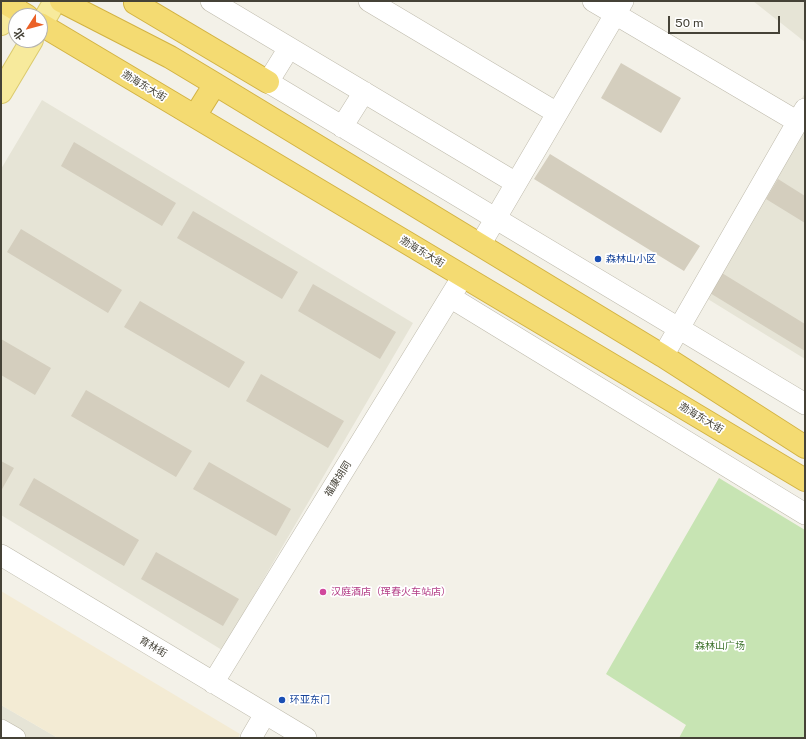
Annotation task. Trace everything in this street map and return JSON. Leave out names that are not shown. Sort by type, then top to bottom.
[{"type":"highway","points":[[61,1],[170,57],[215,84],[662,356],[805,448]]},
{"type":"highway","points":[[135,2],[136,12],[141,25],[150,39],[170,57]]},
{"type":"highway","points":[[135,2],[268,82]]},
{"type":"highway","name":"渤海东大街","points":[[48,32],[195,116],[805,480]]},
{"type":"highway","points":[[195,116],[215,84]]},
{"type":"main road","points":[[42,8],[55,1]]},
{"type":"main road","points":[[1,92],[14,48]]},
{"type":"street","points":[[211,1],[516,183]]},
{"type":"street","points":[[369,1],[557,113]]},
{"type":"street","points":[[593,1],[619,8],[801,115],[662,356]]},
{"type":"street","points":[[480,245],[619,8]]},
{"type":"street","points":[[289,48],[268,82],[805,404]]},
{"type":"street","points":[[342,127],[364,92]]},
{"type":"street","name":"福康胡同","points":[[213,683],[463,276]]},
{"type":"street","points":[[450,297],[805,514]]},
{"type":"street","name":"育林街","points":[[1,555],[306,738]]},
{"type":"street","points":[[251,738],[266,714]]},
{"type":"street","points":[[1,730],[15,738]]},
{"type":"shaded area","points":[[753,1],[805,1],[805,42]]},
{"type":"shaded area","points":[[805,93],[805,359],[690,288]]},
{"type":"shaded area","points":[[42,100],[413,323],[222,650],[1,515],[1,169]]},
{"type":"shaded area","points":[[1,591],[240,734],[238,738],[58,738],[1,705]]},
{"type":"shaded area","points":[[1,705],[58,738],[1,738]]},
{"type":"green space","name":"森林山广场","points":[[719,478],[805,530],[805,738],[679,738],[686,725],[606,674]]},
{"type":"building","points":[[621,63],[681,98],[661,133],[601,98]]},
{"type":"building","points":[[74,142],[176,203],[162,226],[61,166]]},
{"type":"building","points":[[550,154],[700,246],[684,271],[534,179]]},
{"type":"building","points":[[778,179],[805,196],[805,223],[766,199]]},
{"type":"building","points":[[193,211],[298,272],[282,299],[177,238]]},
{"type":"building","points":[[21,229],[122,290],[108,313],[7,252]]},
{"type":"building","points":[[717,270],[805,324],[805,351],[705,290]]},
{"type":"building","points":[[313,284],[396,332],[380,359],[298,311]]},
{"type":"building","points":[[140,301],[245,362],[229,388],[124,327]]},
{"type":"building","points":[[1,339],[51,368],[35,395],[1,375]]},
{"type":"building","points":[[261,374],[344,421],[328,448],[246,401]]},
{"type":"building","points":[[86,390],[192,451],[176,477],[71,416]]},
{"type":"building","points":[[1,461],[14,468],[1,491]]},
{"type":"building","points":[[209,462],[291,509],[276,536],[193,489]]},
{"type":"building","points":[[34,478],[139,540],[124,566],[19,505]]},
{"type":"building","points":[[156,552],[239,599],[223,626],[141,579]]},
{"type":"place","name":"森林山小区","points":[[598,259]]},
{"type":"place","name":"汉庭酒店（珲春火车站店）","points":[[323,592]]},
{"type":"place","name":"环亚东门","points":[[282,700]]}]
